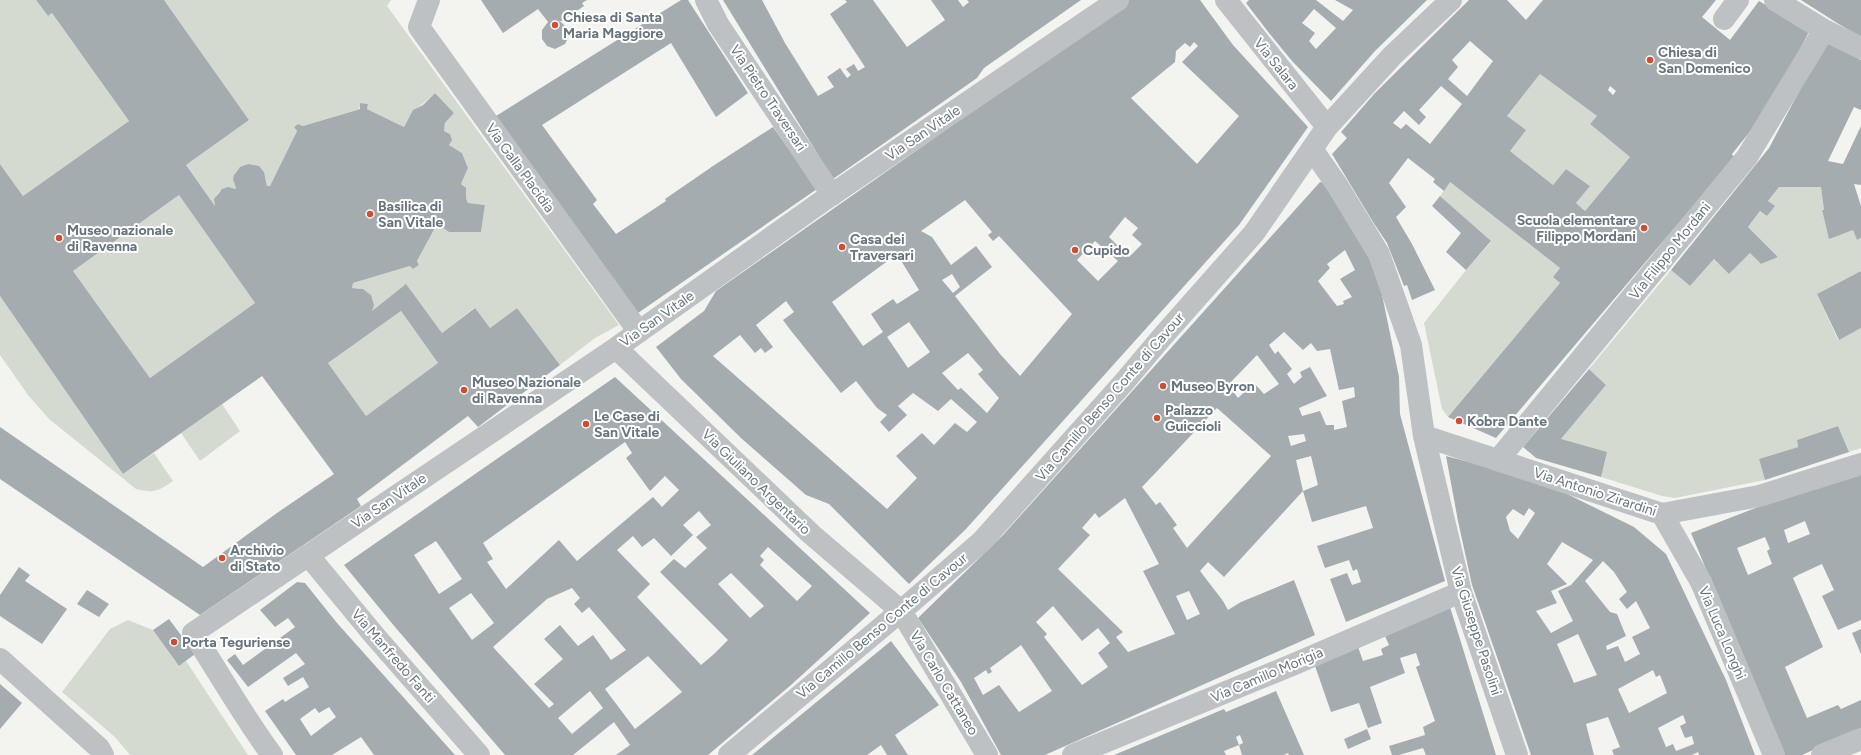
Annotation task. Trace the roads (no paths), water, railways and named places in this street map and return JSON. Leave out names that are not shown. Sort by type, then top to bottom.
[{"type":"street","name":"Via Galla Placidia","points":[[429,0],[419,27],[639,332]]},
{"type":"street","name":"Via Pietro Traversari","points":[[706,0],[718,24],[832,195]]},
{"type":"street","name":"Via San Vitale","points":[[272,755],[250,724],[193,633],[616,348],[832,195],[1118,0]]},
{"type":"street","name":"Via Salara","points":[[1226,0],[1327,127]]},
{"type":"street","name":"Via Camillo Benso Conte di Cavour","points":[[729,755],[902,611],[982,541],[1126,381],[1162,337],[1254,233],[1327,127],[1392,56],[1450,0]]},
{"type":"street","points":[[1724,19],[1738,0]]},
{"type":"street","points":[[1775,0],[1824,30],[1861,48]]},
{"type":"street","name":"Via Filippo Mordani","points":[[1498,460],[1747,157],[1824,30]]},
{"type":"street","name":"Via Giuseppe Pasolini","points":[[1312,149],[1336,184],[1379,254],[1411,345],[1424,436],[1461,592],[1517,755]]},
{"type":"street","name":"Via Giuliano Argentario","points":[[616,348],[811,534],[902,611]]},
{"type":"street","name":"Via Antonio Zirardini","points":[[1424,436],[1662,514],[1759,496],[1861,464]]},
{"type":"street","name":"Via Luca Longhi","points":[[1662,514],[1701,582],[1774,755]]},
{"type":"street","name":"Via Manfredo Fanti","points":[[308,556],[374,635],[479,755]]},
{"type":"street","name":"Via Camillo Morigia","points":[[1073,755],[1292,665],[1461,592]]},
{"type":"street","name":"Via Carlo Cattaneo","points":[[902,611],[987,755]]},
{"type":"street","points":[[0,659],[99,748],[103,755]]},
{"type":"street","points":[[1822,755],[1861,739]]},
{"type":"place","name":"Chiesa di Santa Maria Maggiore","points":[[555,25]]},
{"type":"place","name":"Chiesa di San Domenico","points":[[1650,60]]},
{"type":"place","name":"Basilica di San Vitale","points":[[370,214]]},
{"type":"place","name":"Scuola elementare Filippo Mordani","points":[[1644,228]]},
{"type":"place","name":"Museo nazionale di Ravenna","points":[[59,238]]},
{"type":"place","name":"Casa dei Traversari","points":[[842,247]]},
{"type":"place","name":"Cupido","points":[[1075,250]]},
{"type":"place","name":"Museo Byron","points":[[1163,386]]},
{"type":"place","name":"Museo Nazionale di Ravenna","points":[[464,390]]},
{"type":"place","name":"Palazzo Guiccioli","points":[[1157,418]]},
{"type":"place","name":"Kobra Dante","points":[[1459,421]]},
{"type":"place","name":"Le Case di San Vitale","points":[[586,424]]},
{"type":"place","name":"Archivio di Stato","points":[[222,558]]},
{"type":"place","name":"Porta Teguriense","points":[[174,642]]}]
